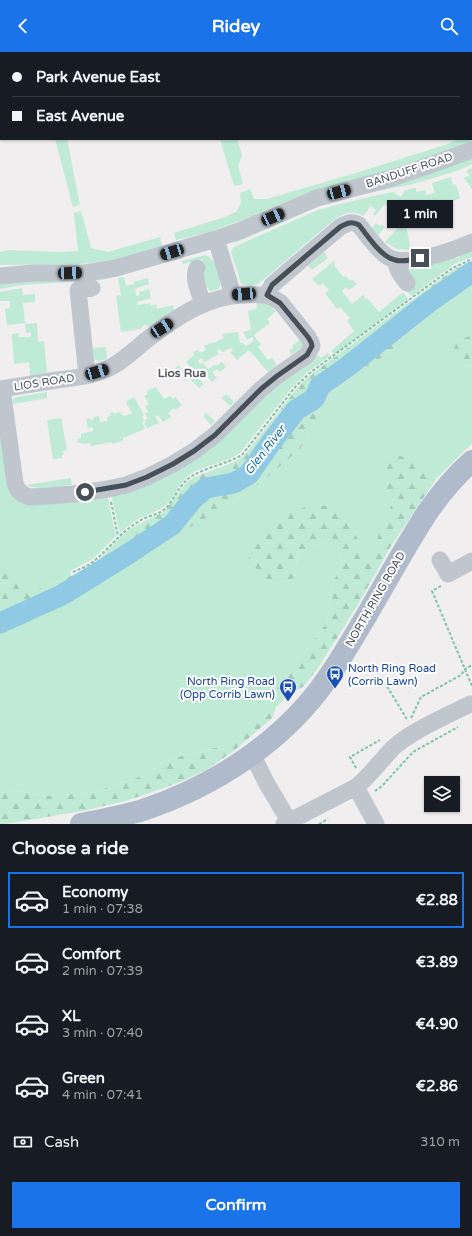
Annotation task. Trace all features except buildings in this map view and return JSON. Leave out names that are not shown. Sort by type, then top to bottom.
[{"type":"main road","name":"NORTH RING ROAD","points":[[81,824],[122,815],[165,802],[192,791],[211,781],[252,754],[278,733],[308,702],[327,679],[427,513],[448,485],[472,461]]},
{"type":"street","name":"BANDUFF ROAD","points":[[0,276],[100,271],[122,266],[216,239],[239,231],[317,198],[392,178],[472,150]]},
{"type":"street","points":[[1,389],[15,483],[18,490],[23,494],[29,496],[49,496],[73,494],[126,485],[147,477],[173,464],[194,451],[215,435],[261,389],[307,355],[312,346],[308,337],[280,303],[267,295],[272,285],[340,227],[346,224],[355,223],[359,225],[383,253],[389,258],[396,260],[409,260],[431,256],[472,242]]},
{"type":"street","points":[[216,239],[234,295]]},
{"type":"street","points":[[396,260],[396,266],[407,283]]},
{"type":"street","points":[[197,268],[195,272],[195,279],[203,304]]},
{"type":"street","points":[[87,375],[78,290],[92,288]]},
{"type":"street","name":"LIOS ROAD","points":[[1,389],[87,375],[107,369],[119,362],[178,317],[203,304],[234,295],[267,295]]},
{"type":"street","points":[[444,567],[472,561]]},
{"type":"street","points":[[252,754],[287,823],[360,790],[395,746],[413,734],[470,704]]},
{"type":"street","points":[[360,790],[376,824]]},
{"type":"path","points":[[73,572],[94,562],[118,536],[132,526],[163,510],[170,504],[185,481],[192,476],[242,455],[296,386],[311,372],[412,300],[451,269],[472,259]]},
{"type":"path","points":[[111,501],[118,536]]},
{"type":"path","points":[[444,567],[442,586],[432,591],[472,686]]},
{"type":"path","points":[[327,679],[382,678],[409,723],[421,697],[461,675],[465,669],[472,665]]},
{"type":"path","points":[[382,738],[350,757],[360,790],[382,786],[413,752],[459,727]]},
{"type":"path","points":[[319,824],[331,817]]},
{"type":"green space","points":[[55,140],[67,140],[80,205],[73,207]]},
{"type":"green space","points":[[220,140],[237,140],[242,155],[238,166],[243,184],[234,186]]},
{"type":"green space","points":[[457,140],[472,140],[472,142],[437,156],[309,193],[248,218],[206,233],[176,240],[174,233],[236,212],[241,203],[240,193],[250,189],[254,199],[267,199],[445,145]]},
{"type":"green space","points":[[472,156],[472,164],[459,170],[414,184],[363,194],[317,207],[235,243],[234,241],[316,205]]},
{"type":"green space","points":[[472,168],[472,189],[464,178],[470,175],[466,171]]},
{"type":"green space","points":[[451,177],[453,185],[456,184],[460,198],[450,203],[453,209],[432,216],[430,213],[411,214],[411,211],[407,212],[404,219],[385,204],[375,216],[373,214],[376,210],[371,206],[363,216],[356,213],[342,215],[335,219],[258,284],[245,285],[241,283],[231,252],[236,246],[318,210],[393,192],[401,197],[405,190],[416,188],[416,192],[425,190],[426,195],[435,193],[432,183]]},
{"type":"green space","points":[[81,211],[91,248],[108,252],[160,237],[162,246],[114,260],[82,264],[0,265],[0,252],[9,250],[59,252],[78,251],[74,213]]},
{"type":"green space","points":[[376,223],[385,227],[378,235],[372,228]]},
{"type":"green space","points":[[402,223],[406,225],[411,250],[397,249],[385,242]]},
{"type":"green space","points":[[472,248],[472,257],[454,264],[412,296],[407,292],[407,268],[452,258],[459,258]]},
{"type":"green space","points":[[202,251],[102,280],[21,285],[0,289],[0,283]]},
{"type":"green space","points":[[324,252],[328,258],[312,270],[308,266]]},
{"type":"green space","points":[[205,255],[213,261],[219,274],[220,286],[216,290],[210,291],[207,287],[204,288],[202,276],[206,272],[202,259],[183,264],[182,261]]},
{"type":"green space","points":[[334,261],[334,265],[343,277],[346,276],[350,281],[352,279],[357,284],[349,290],[346,287],[342,291],[352,304],[363,295],[379,312],[403,292],[408,299],[335,354],[331,351],[354,331],[347,321],[350,318],[340,307],[337,309],[325,293],[329,290],[323,283],[319,286],[312,279]]},
{"type":"green space","points":[[472,261],[472,279],[404,332],[394,351],[362,369],[322,403],[312,428],[299,450],[255,487],[227,507],[60,602],[27,615],[0,618],[0,555],[18,584],[27,589],[38,589],[71,576],[96,563],[119,538],[132,528],[164,512],[187,482],[195,477],[234,462],[244,456],[294,392],[313,373],[453,270]]},
{"type":"green space","points":[[124,277],[126,286],[148,278],[149,284],[135,289],[136,296],[140,295],[139,292],[149,289],[151,298],[137,302],[137,305],[150,303],[151,306],[156,304],[157,309],[173,305],[174,310],[148,327],[146,324],[141,329],[121,332],[116,296],[121,295],[118,278]]},
{"type":"green space","points":[[472,279],[472,335],[457,341],[463,366],[472,365],[472,444],[437,478],[423,470],[382,483],[394,499],[369,559],[353,530],[317,504],[272,584],[295,578],[297,554],[332,538],[339,550],[342,564],[334,581],[327,622],[296,665],[252,720],[223,746],[170,759],[137,778],[91,793],[45,796],[15,790],[0,794],[0,618],[227,507],[255,487],[299,450],[312,428],[322,403],[362,369],[394,351],[404,332]]},
{"type":"green space","points":[[22,288],[23,295],[35,294],[35,302],[23,303],[25,323],[7,325],[5,309],[10,308],[10,301],[0,301],[0,292]]},
{"type":"green space","points":[[256,302],[272,307],[276,311],[267,319],[270,323],[254,336],[261,344],[258,347],[268,360],[272,358],[277,365],[268,372],[249,350],[237,360],[230,352],[233,350],[231,348],[222,352],[220,349],[217,351],[219,354],[204,362],[202,358],[198,360],[200,364],[203,363],[208,369],[222,362],[226,367],[220,372],[217,369],[212,372],[217,378],[212,382],[205,374],[199,379],[204,384],[199,388],[191,380],[197,375],[186,362],[194,355],[193,352],[198,350],[200,353],[206,350],[204,346],[224,338],[222,334],[238,332],[240,343],[242,342],[246,346],[254,341],[252,337],[247,340],[243,332],[251,330],[248,311],[257,309]]},
{"type":"green space","points":[[37,323],[38,342],[44,341],[47,373],[30,376],[29,362],[14,364],[12,334],[18,333],[19,337],[31,337],[31,332],[26,333],[25,324]]},
{"type":"green space","points":[[472,335],[472,365],[463,366],[450,360],[457,341]]},
{"type":"green space","points":[[301,339],[303,345],[292,355],[289,351],[293,348],[292,346]]},
{"type":"green space","points":[[106,347],[107,359],[98,361],[94,359],[92,348]]},
{"type":"green space","points":[[328,353],[330,356],[310,370],[294,385],[240,453],[189,475],[181,483],[166,505],[157,511],[136,520],[120,533],[111,494],[131,488],[312,358],[319,356],[321,358]]},
{"type":"green space","points":[[178,365],[188,377],[185,381],[175,369]]},
{"type":"green space","points":[[156,387],[164,399],[170,396],[173,399],[175,397],[182,405],[175,410],[174,408],[168,413],[171,417],[163,422],[158,415],[155,417],[159,423],[147,428],[144,423],[146,422],[145,420],[148,419],[145,414],[148,412],[145,406],[149,404],[144,396],[148,394],[147,391]]},
{"type":"green space","points":[[47,392],[47,398],[13,404],[13,398]]},
{"type":"green space","points":[[226,394],[234,402],[230,406],[222,398]]},
{"type":"green space","points":[[134,397],[144,415],[142,416],[144,421],[142,422],[145,429],[123,438],[123,441],[112,444],[112,442],[91,446],[90,443],[78,443],[77,439],[81,438],[81,434],[93,431],[93,427],[88,428],[86,419],[89,418],[91,420],[94,419],[93,417],[99,416],[100,422],[108,421],[107,417],[111,416],[110,413],[113,412],[114,414],[120,412],[125,416],[132,413],[126,402]]},
{"type":"green space","points":[[206,413],[215,421],[211,425],[203,416]]},
{"type":"green space","points":[[61,418],[67,450],[63,451],[64,454],[62,455],[62,458],[53,459],[47,420]]},
{"type":"green space","points":[[0,420],[13,494],[107,494],[116,536],[93,559],[70,571],[71,576],[38,589],[27,589],[18,584],[0,555]]},
{"type":"green space","points":[[385,455],[401,456],[437,478],[391,546],[357,606],[318,668],[303,687],[291,692],[276,707],[272,718],[235,750],[206,770],[180,782],[125,801],[87,810],[0,824],[0,794],[15,790],[45,796],[91,793],[137,778],[170,759],[223,746],[252,720],[296,665],[327,622],[334,581],[342,564],[339,550],[332,538],[297,554],[295,578],[272,584],[248,560],[266,530],[287,513],[317,504],[338,509],[353,530],[369,558],[394,499],[382,483]]},
{"type":"green space","points":[[71,478],[72,485],[37,488],[26,485]]},
{"type":"waterway","name":"Glen River","points":[[0,623],[62,595],[128,554],[172,525],[193,499],[206,488],[234,483],[249,474],[296,410],[314,399],[320,386],[347,367],[428,303],[472,272]]},
{"type":"place","name":"North Ring Road (Corrib Lawn)","points":[[335,689]]},
{"type":"place","name":"North Ring Road (Opp Corrib Lawn)","points":[[288,702]]},
{"type":"district","name":"Lios Rua","points":[[182,373]]},
{"type":"route","points":[[85,492],[126,485],[147,477],[173,464],[194,451],[215,435],[261,389],[307,355],[312,346],[308,337],[280,303],[267,295],[272,285],[340,227],[351,222],[359,225],[389,258],[396,260],[420,258]]}]
